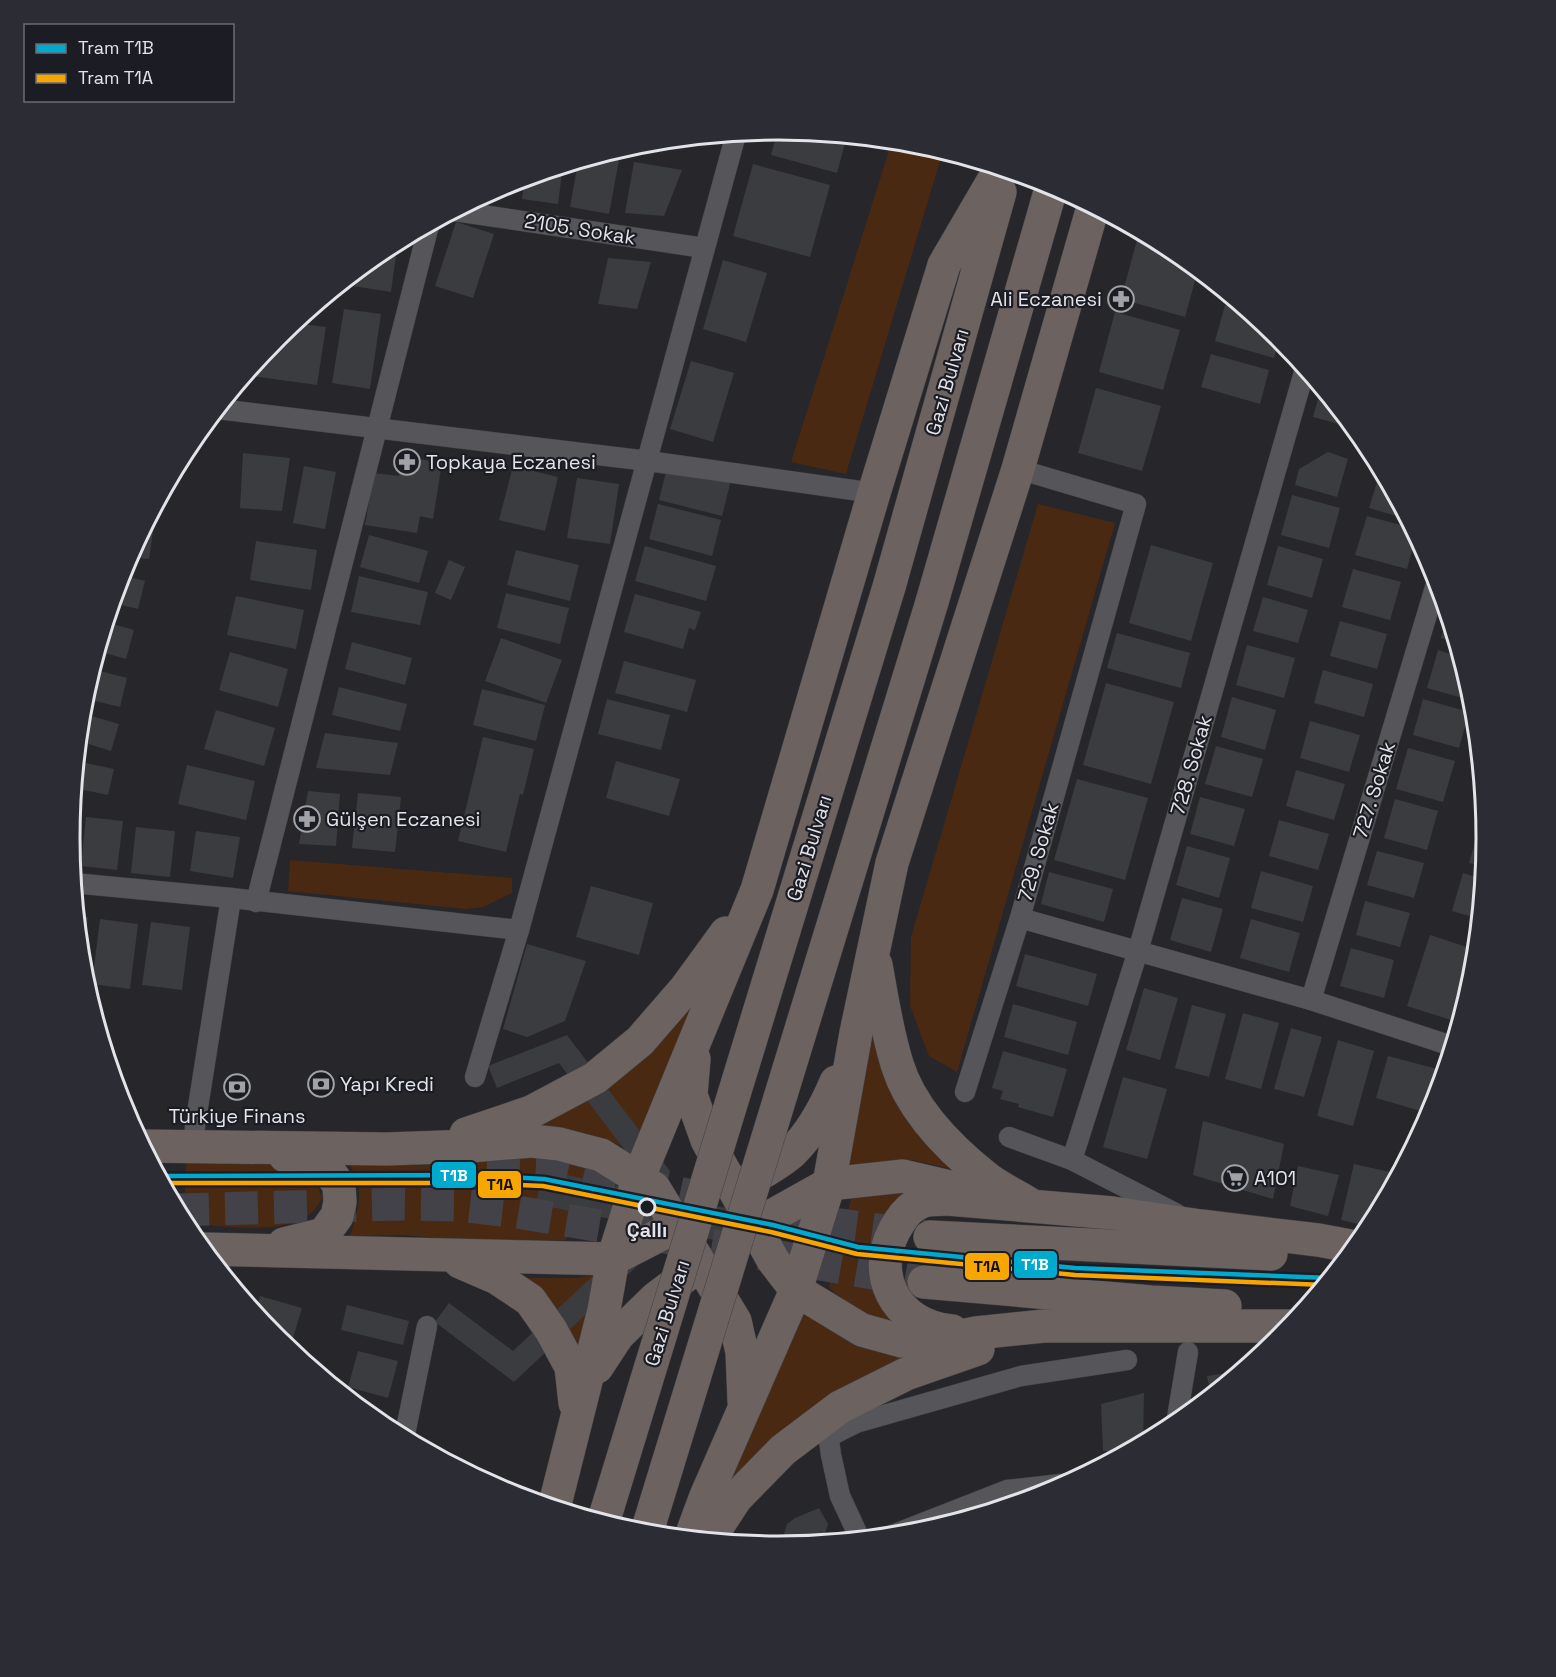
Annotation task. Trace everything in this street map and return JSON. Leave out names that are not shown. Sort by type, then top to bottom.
[{"type":"highway","points":[[556,1501],[604,1310],[613,1259],[639,1177],[757,890],[944,265],[996,175]]},
{"type":"highway","name":"Gazi Bulvarı","points":[[605,1515],[888,587],[1004,177]]},
{"type":"highway","points":[[649,1525],[932,602],[1049,195]]},
{"type":"highway","points":[[693,1532],[706,1496],[796,1290],[829,1184],[873,945],[892,863],[1018,469],[1091,214]]},
{"type":"highway","points":[[427,1147],[531,1112],[596,1078],[640,1041],[686,988],[757,890]]},
{"type":"highway","points":[[873,945],[897,1066],[915,1102],[968,1162],[989,1180],[1037,1208]]},
{"type":"highway","points":[[213,1249],[613,1259],[677,1226],[790,1154],[810,1132],[829,1099],[856,1033]]},
{"type":"highway","points":[[696,1042],[691,1095],[706,1140],[773,1260],[796,1290],[862,1330],[902,1341],[936,1341],[976,1333],[1044,1326],[1278,1326]]},
{"type":"highway","points":[[153,1150],[173,1156],[243,1146],[387,1149],[532,1141],[560,1144],[601,1155],[654,1188],[735,1321],[742,1352],[744,1410]]},
{"type":"highway","points":[[243,1146],[307,1161],[328,1170],[339,1185],[340,1202],[337,1216],[324,1234],[250,1251]]},
{"type":"highway","points":[[585,1385],[618,1335],[656,1298],[754,1226],[829,1184],[903,1176],[1037,1208]]},
{"type":"highway","points":[[976,1333],[936,1330],[921,1324],[904,1312],[886,1279],[884,1264],[892,1232],[912,1208],[924,1201],[947,1199],[1113,1213],[1346,1245]]},
{"type":"highway","points":[[930,1237],[1160,1250],[1337,1257]]},
{"type":"highway","points":[[435,1256],[463,1263],[497,1278],[530,1300],[551,1330],[571,1367],[576,1420]]},
{"type":"highway","points":[[924,1282],[1151,1302],[1293,1309]]},
{"type":"highway","points":[[712,1534],[736,1498],[783,1450],[827,1427],[840,1407],[906,1374],[1044,1326]]},
{"type":"street","points":[[475,1077],[519,930],[734,141]]},
{"type":"street","name":"2105. Sokak","points":[[475,209],[704,248]]},
{"type":"street","points":[[256,902],[426,236]]},
{"type":"street","name":"728. Sokak","points":[[1072,1160],[1138,951],[1303,378]]},
{"type":"street","points":[[227,409],[648,461],[874,493]]},
{"type":"street","name":"729. Sokak","points":[[1018,469],[1136,504],[1020,918],[1311,1000],[1445,1044]]},
{"type":"street","name":"727. Sokak","points":[[1311,1000],[1432,596]]},
{"type":"street","points":[[81,885],[231,898],[519,930]]},
{"type":"street","points":[[173,1156],[195,1126],[231,898]]},
{"type":"street","points":[[964,1092],[1020,918]]},
{"type":"street","points":[[1009,1137],[1072,1160],[1201,1226]]},
{"type":"street","points":[[406,1429],[427,1326]]},
{"type":"street","points":[[1178,1410],[1188,1352]]},
{"type":"street","points":[[857,1532],[840,1496],[827,1427],[856,1423],[1021,1376],[1127,1360]]},
{"type":"street","points":[[979,1507],[1007,1498]]},
{"type":"shaded area","points":[[889,149],[940,159],[846,474],[791,462]]},
{"type":"shaded area","points":[[1038,504],[1115,523],[957,1072],[929,1056],[910,1006],[911,937]]},
{"type":"shaded area","points":[[290,860],[512,878],[512,893],[483,907],[466,909],[288,891]]},
{"type":"shaded area","points":[[691,1006],[642,1133],[628,1149],[604,1138],[556,1127],[529,1124]]},
{"type":"shaded area","points":[[873,1025],[965,1172],[912,1160],[868,1162],[849,1167]]},
{"type":"shaded area","points":[[187,1152],[263,1156],[315,1177],[322,1198],[311,1213],[299,1220],[284,1225],[250,1228],[195,1224],[184,1206]]},
{"type":"shaded area","points":[[345,1157],[570,1157],[597,1167],[581,1200],[577,1227],[566,1240],[497,1242],[401,1235],[350,1236],[359,1204],[359,1195],[356,1178]]},
{"type":"shaded area","points":[[853,1191],[921,1191],[889,1218],[900,1328],[853,1307],[829,1287]]},
{"type":"shaded area","points":[[596,1275],[579,1360],[515,1278],[575,1278]]},
{"type":"shaded area","points":[[807,1309],[911,1359],[728,1487],[798,1314]]},
{"type":"building","points":[[775,140],[845,143],[837,173],[771,155]]},
{"type":"building","points":[[619,159],[609,214],[570,207],[577,170]]},
{"type":"building","points":[[634,162],[682,170],[664,216],[625,213]]},
{"type":"building","points":[[753,164],[830,185],[810,257],[733,236]]},
{"type":"building","points":[[562,174],[558,204],[522,199],[524,188]]},
{"type":"building","points":[[456,222],[494,234],[473,298],[435,286]]},
{"type":"building","points":[[1137,240],[1196,279],[1185,317],[1121,299]]},
{"type":"building","points":[[396,254],[391,292],[353,286],[353,284]]},
{"type":"building","points":[[608,258],[651,262],[637,309],[598,304]]},
{"type":"building","points":[[723,260],[767,273],[746,342],[703,329]]},
{"type":"building","points":[[1225,305],[1239,313],[1276,350],[1274,358],[1215,341]]},
{"type":"building","points":[[344,309],[381,314],[370,389],[332,383]]},
{"type":"building","points":[[1115,312],[1180,330],[1163,390],[1099,372]]},
{"type":"building","points":[[305,324],[326,327],[317,385],[255,376]]},
{"type":"building","points":[[1211,354],[1269,370],[1260,404],[1201,387]]},
{"type":"building","points":[[691,361],[734,373],[713,442],[670,429]]},
{"type":"building","points":[[1096,388],[1161,406],[1142,471],[1078,453]]},
{"type":"building","points":[[1319,397],[1340,424],[1313,417]]},
{"type":"building","points":[[1328,452],[1348,459],[1337,497],[1295,485],[1299,469]]},
{"type":"building","points":[[243,453],[290,458],[282,511],[240,508]]},
{"type":"building","points":[[402,456],[442,463],[433,519],[420,516],[417,533],[365,525],[374,473],[399,476]]},
{"type":"building","points":[[668,464],[731,480],[722,516],[659,500]]},
{"type":"building","points":[[304,466],[336,472],[325,529],[293,523]]},
{"type":"building","points":[[513,466],[558,477],[545,531],[499,520]]},
{"type":"building","points":[[577,478],[619,484],[610,544],[567,538]]},
{"type":"building","points":[[1378,480],[1397,516],[1369,508]]},
{"type":"building","points":[[1292,495],[1340,508],[1329,548],[1281,535]]},
{"type":"building","points":[[658,504],[721,520],[712,556],[649,539]]},
{"type":"building","points":[[1367,516],[1402,525],[1413,549],[1407,569],[1355,555]]},
{"type":"building","points":[[154,527],[149,559],[139,558]]},
{"type":"building","points":[[369,535],[428,551],[419,583],[360,567]]},
{"type":"building","points":[[256,541],[317,550],[311,590],[250,580]]},
{"type":"building","points":[[1151,545],[1213,563],[1191,641],[1129,623]]},
{"type":"building","points":[[645,546],[716,566],[706,601],[635,581]]},
{"type":"building","points":[[1278,546],[1323,559],[1312,598],[1267,585]]},
{"type":"building","points":[[516,550],[579,565],[570,601],[507,585]]},
{"type":"building","points":[[449,560],[465,567],[451,600],[435,593]]},
{"type":"building","points":[[1353,569],[1401,582],[1390,620],[1342,607]]},
{"type":"building","points":[[359,576],[428,592],[420,625],[351,612]]},
{"type":"building","points":[[131,577],[145,581],[138,609],[120,605]]},
{"type":"building","points":[[506,593],[569,608],[560,644],[497,628]]},
{"type":"building","points":[[635,594],[701,612],[695,630],[689,628],[683,649],[624,632]]},
{"type":"building","points":[[236,596],[304,610],[296,649],[227,635]]},
{"type":"building","points":[[1263,597],[1308,610],[1298,643],[1253,631]]},
{"type":"building","points":[[1340,621],[1387,634],[1377,669],[1330,656]]},
{"type":"building","points":[[114,624],[134,630],[126,659],[105,653]]},
{"type":"building","points":[[1444,629],[1447,640],[1441,638]]},
{"type":"building","points":[[1117,633],[1190,653],[1181,688],[1107,668]]},
{"type":"building","points":[[501,638],[562,660],[546,703],[485,681]]},
{"type":"building","points":[[352,642],[412,658],[405,685],[345,669]]},
{"type":"building","points":[[1247,645],[1295,658],[1284,698],[1236,685]]},
{"type":"building","points":[[1438,650],[1452,654],[1462,698],[1427,688]]},
{"type":"building","points":[[230,652],[288,669],[278,707],[219,690]]},
{"type":"building","points":[[624,661],[696,680],[687,712],[615,693]]},
{"type":"building","points":[[1323,670],[1373,684],[1364,717],[1314,703]]},
{"type":"building","points":[[100,671],[127,678],[120,707],[93,701]]},
{"type":"building","points":[[1106,683],[1174,702],[1151,784],[1083,765]]},
{"type":"building","points":[[339,687],[407,704],[400,731],[332,715]]},
{"type":"building","points":[[482,689],[545,705],[536,741],[473,725]]},
{"type":"building","points":[[1232,697],[1276,710],[1265,750],[1221,737]]},
{"type":"building","points":[[607,699],[670,715],[661,750],[598,734]]},
{"type":"building","points":[[1423,699],[1465,711],[1466,721],[1459,748],[1413,735]]},
{"type":"building","points":[[216,710],[275,728],[264,766],[204,749]]},
{"type":"building","points":[[91,716],[119,724],[111,751],[86,743]]},
{"type":"building","points":[[1310,721],[1360,735],[1349,772],[1300,758]]},
{"type":"building","points":[[325,733],[398,743],[390,775],[316,768]]},
{"type":"building","points":[[483,737],[534,749],[506,852],[458,841]]},
{"type":"building","points":[[1216,746],[1263,759],[1252,797],[1205,784]]},
{"type":"building","points":[[1408,748],[1455,761],[1443,802],[1396,789]]},
{"type":"building","points":[[616,761],[680,779],[669,816],[606,798]]},
{"type":"building","points":[[84,762],[114,769],[108,795],[81,790]]},
{"type":"building","points":[[187,765],[255,781],[246,820],[178,804]]},
{"type":"building","points":[[1296,770],[1345,784],[1334,820],[1286,806]]},
{"type":"building","points":[[1077,779],[1148,798],[1125,880],[1054,860]]},
{"type":"building","points":[[308,791],[340,794],[336,846],[299,844]]},
{"type":"building","points":[[358,793],[401,797],[395,852],[352,848]]},
{"type":"building","points":[[1200,797],[1245,809],[1234,846],[1190,834]]},
{"type":"building","points":[[1395,799],[1438,811],[1427,850],[1384,838]]},
{"type":"building","points":[[86,817],[123,821],[117,870],[81,866]]},
{"type":"building","points":[[1279,820],[1329,834],[1318,870],[1269,856]]},
{"type":"building","points":[[136,827],[175,831],[170,877],[131,873]]},
{"type":"building","points":[[196,831],[240,837],[233,878],[190,871]]},
{"type":"building","points":[[1476,839],[1475,865],[1469,863]]},
{"type":"building","points":[[1187,846],[1230,858],[1219,898],[1176,885]]},
{"type":"building","points":[[1377,851],[1424,863],[1414,898],[1367,885]]},
{"type":"building","points":[[1261,871],[1313,886],[1303,922],[1251,908]]},
{"type":"building","points":[[1049,872],[1113,889],[1104,922],[1041,904]]},
{"type":"building","points":[[1463,873],[1475,877],[1472,917],[1452,911]]},
{"type":"building","points":[[591,886],[653,903],[639,955],[576,937]]},
{"type":"building","points":[[1182,898],[1223,909],[1211,952],[1170,940]]},
{"type":"building","points":[[1365,901],[1410,913],[1400,947],[1356,935]]},
{"type":"building","points":[[84,917],[88,917],[86,934]]},
{"type":"building","points":[[100,919],[138,924],[130,989],[95,984],[93,975]]},
{"type":"building","points":[[1251,919],[1300,933],[1289,972],[1240,958]]},
{"type":"building","points":[[151,922],[190,927],[182,990],[142,985]]},
{"type":"building","points":[[1430,935],[1468,947],[1453,1021],[1407,1006]]},
{"type":"building","points":[[527,944],[586,961],[565,1021],[527,1037],[503,1029]]},
{"type":"building","points":[[1351,948],[1394,960],[1384,998],[1340,986]]},
{"type":"building","points":[[1025,954],[1097,974],[1088,1006],[1016,986]]},
{"type":"building","points":[[1144,988],[1178,998],[1160,1060],[1126,1050]]},
{"type":"building","points":[[1013,1004],[1077,1022],[1068,1055],[1004,1037]]},
{"type":"building","points":[[1192,1005],[1226,1014],[1209,1077],[1175,1068]]},
{"type":"building","points":[[1243,1013],[1279,1023],[1261,1089],[1225,1079]]},
{"type":"building","points":[[1291,1028],[1322,1037],[1304,1097],[1274,1089]]},
{"type":"building","points":[[567,1035],[670,1171],[665,1196],[777,1218],[771,1251],[658,1229],[654,1250],[514,1382],[435,1322],[449,1303],[513,1351],[632,1239],[635,1224],[536,1204],[543,1170],[642,1191],[645,1177],[559,1063],[497,1088],[488,1066]]},
{"type":"building","points":[[1338,1040],[1374,1051],[1353,1126],[1317,1116]]},
{"type":"building","points":[[1003,1051],[1067,1069],[1053,1117],[1000,1099],[1003,1091],[992,1088]]},
{"type":"building","points":[[1388,1056],[1437,1069],[1421,1111],[1376,1098]]},
{"type":"building","points":[[1123,1077],[1167,1089],[1147,1159],[1103,1147]]},
{"type":"building","points":[[1203,1121],[1284,1144],[1273,1199],[1193,1175]]},
{"type":"building","points":[[1354,1164],[1391,1172],[1361,1225],[1341,1220]]},
{"type":"building","points":[[1298,1166],[1339,1175],[1328,1216],[1290,1206]]},
{"type":"building","points":[[260,1296],[302,1308],[292,1340],[284,1332],[258,1304]]},
{"type":"building","points":[[347,1305],[409,1321],[403,1345],[341,1330]]},
{"type":"building","points":[[358,1351],[398,1361],[388,1398],[348,1387]]},
{"type":"building","points":[[1228,1373],[1209,1388],[1207,1376]]},
{"type":"building","points":[[1144,1393],[1143,1433],[1112,1451],[1103,1451],[1101,1404]]},
{"type":"building","points":[[819,1508],[828,1524],[824,1536],[783,1537],[787,1524]]},
{"type":"tunnel","points":[[438,1161],[556,1166],[795,1219],[930,1237]]},
{"type":"tunnel","points":[[186,1210],[401,1204],[459,1205],[511,1211],[924,1282]]},
{"type":"tram line","name":"T1B","points":[[167,1176],[471,1175],[544,1179],[773,1225],[858,1247],[1075,1268],[1321,1278]]},
{"type":"tram line","name":"T1A","points":[[170,1183],[471,1183],[543,1186],[771,1232],[857,1254],[1075,1275],[1315,1285]]},
{"type":"place","name":"Ali Eczanesi","points":[[1121,299]]},
{"type":"place","name":"Topkaya Eczanesi","points":[[407,462]]},
{"type":"place","name":"Gülşen Eczanesi","points":[[307,819]]},
{"type":"place","name":"Yapı Kredi","points":[[321,1084]]},
{"type":"place","name":"Türkiye Finans","points":[[237,1087]]},
{"type":"place","name":"A101","points":[[1235,1178]]},
{"type":"place","name":"Çallı","points":[[647,1207]]}]
